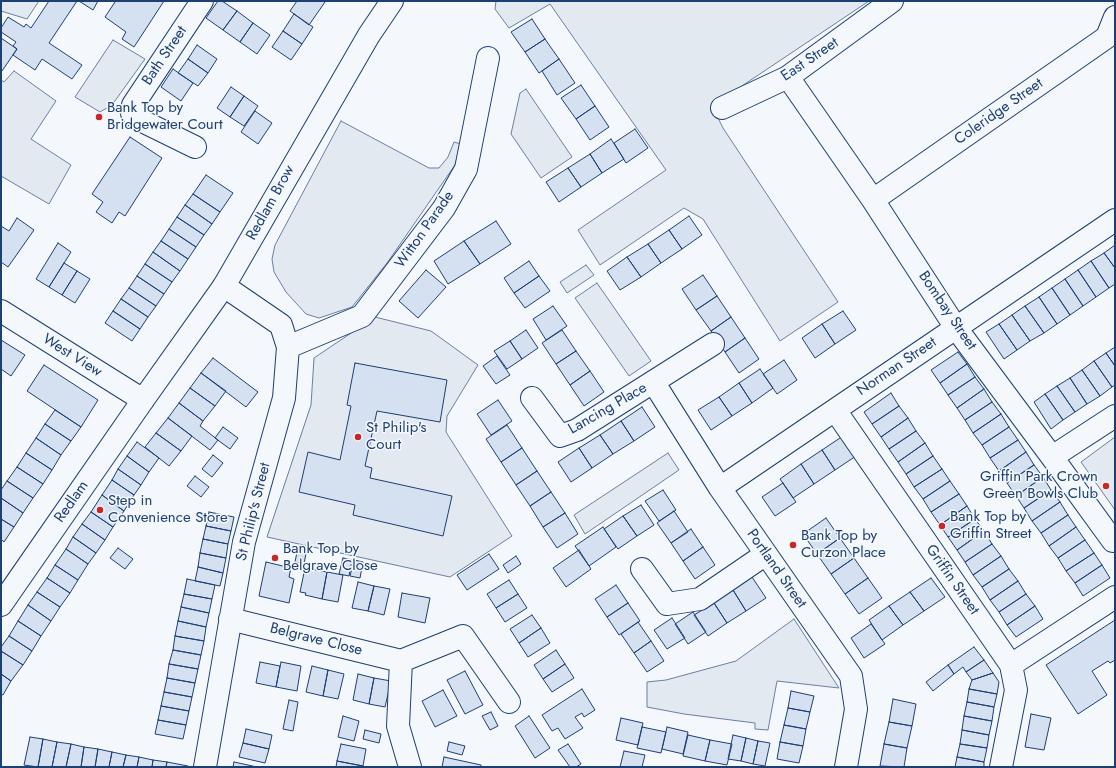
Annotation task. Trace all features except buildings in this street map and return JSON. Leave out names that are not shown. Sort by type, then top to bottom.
[{"type":"street","name":"Bath Street","points":[[195,147],[138,119],[132,112],[133,104],[202,1]]},
{"type":"street","name":"Redlam Brow","points":[[143,400],[224,286],[369,35],[392,1]]},
{"type":"street","name":"East Street","points":[[722,108],[788,76],[892,1]]},
{"type":"street","name":"Coleridge Street","points":[[874,200],[1112,34]]},
{"type":"street","name":"Witton Parade","points":[[288,347],[362,316],[444,208],[466,169],[488,58]]},
{"type":"street","name":"Bombay Street","points":[[788,76],[874,200],[956,328],[1113,541]]},
{"type":"street","name":"Norman Street","points":[[720,488],[1115,220]]},
{"type":"street","name":"St Philip's Street","points":[[205,767],[244,542],[284,398],[288,347],[281,325],[224,286]]},
{"type":"street","name":"West View","points":[[1,311],[143,400]]},
{"type":"street","points":[[654,382],[713,344]]},
{"type":"street","name":"Lancing Place","points":[[532,398],[560,436],[577,430],[654,382]]},
{"type":"street","name":"Portland Street","points":[[654,382],[720,488],[851,676],[856,709],[846,767]]},
{"type":"street","name":"Redlam","points":[[1,604],[143,400]]},
{"type":"street","name":"Griffin Street","points":[[835,410],[1011,665],[1016,690],[1002,767]]},
{"type":"street","points":[[1052,457],[1115,416]]},
{"type":"street","points":[[642,569],[667,604],[700,599],[766,554]]},
{"type":"street","points":[[1011,665],[1115,597]]},
{"type":"street","name":"Belgrave Close","points":[[230,619],[401,661]]},
{"type":"street","points":[[410,767],[398,726],[401,661],[463,636],[509,702]]},
{"type":"shaded area","points":[[1,1],[39,1],[27,19],[1,11]]},
{"type":"shaded area","points":[[496,1],[869,1],[712,106],[723,128],[838,302],[780,341],[703,219],[684,208],[600,265],[578,230],[666,170],[550,4],[509,28],[495,9]]},
{"type":"shaded area","points":[[113,40],[145,59],[112,105],[100,112],[75,97]]},
{"type":"shaded area","points":[[14,71],[56,101],[31,139],[71,165],[49,204],[1,176],[1,80],[4,82]]},
{"type":"shaded area","points":[[526,89],[572,157],[541,178],[511,134],[520,93]]},
{"type":"shaded area","points":[[341,121],[429,168],[439,168],[448,157],[454,142],[461,144],[455,165],[387,263],[352,307],[319,318],[306,314],[286,292],[274,272],[272,259],[275,245]]},
{"type":"shaded area","points":[[586,265],[594,275],[567,293],[560,282]]},
{"type":"shaded area","points":[[597,283],[651,361],[629,376],[575,298]]},
{"type":"shaded area","points":[[375,317],[431,331],[478,365],[447,416],[446,432],[512,536],[450,577],[267,537],[311,405],[314,358]]},
{"type":"shaded area","name":"Griffin Park Crown Green Bowls Club","points":[[1115,437],[1115,510],[1081,462]]},
{"type":"shaded area","points":[[668,453],[679,470],[585,534],[574,515]]},
{"type":"shaded area","points":[[794,619],[839,688],[777,681],[768,730],[755,729],[755,723],[684,714],[647,707],[647,682],[666,680],[736,661]]},
{"type":"place","name":"Bank Top by Bridgewater Court","points":[[99,117]]},
{"type":"place","name":"St Philip's Court","points":[[358,437]]},
{"type":"place","name":"Griffin Park Crown Green Bowls Club","points":[[1106,486]]},
{"type":"place","name":"Step in Convenience Store","points":[[100,510]]},
{"type":"place","name":"Bank Top by Griffin Street","points":[[942,526]]},
{"type":"place","name":"Bank Top by Curzon Place","points":[[793,545]]},
{"type":"place","name":"Bank Top by Belgrave Close","points":[[275,558]]}]
